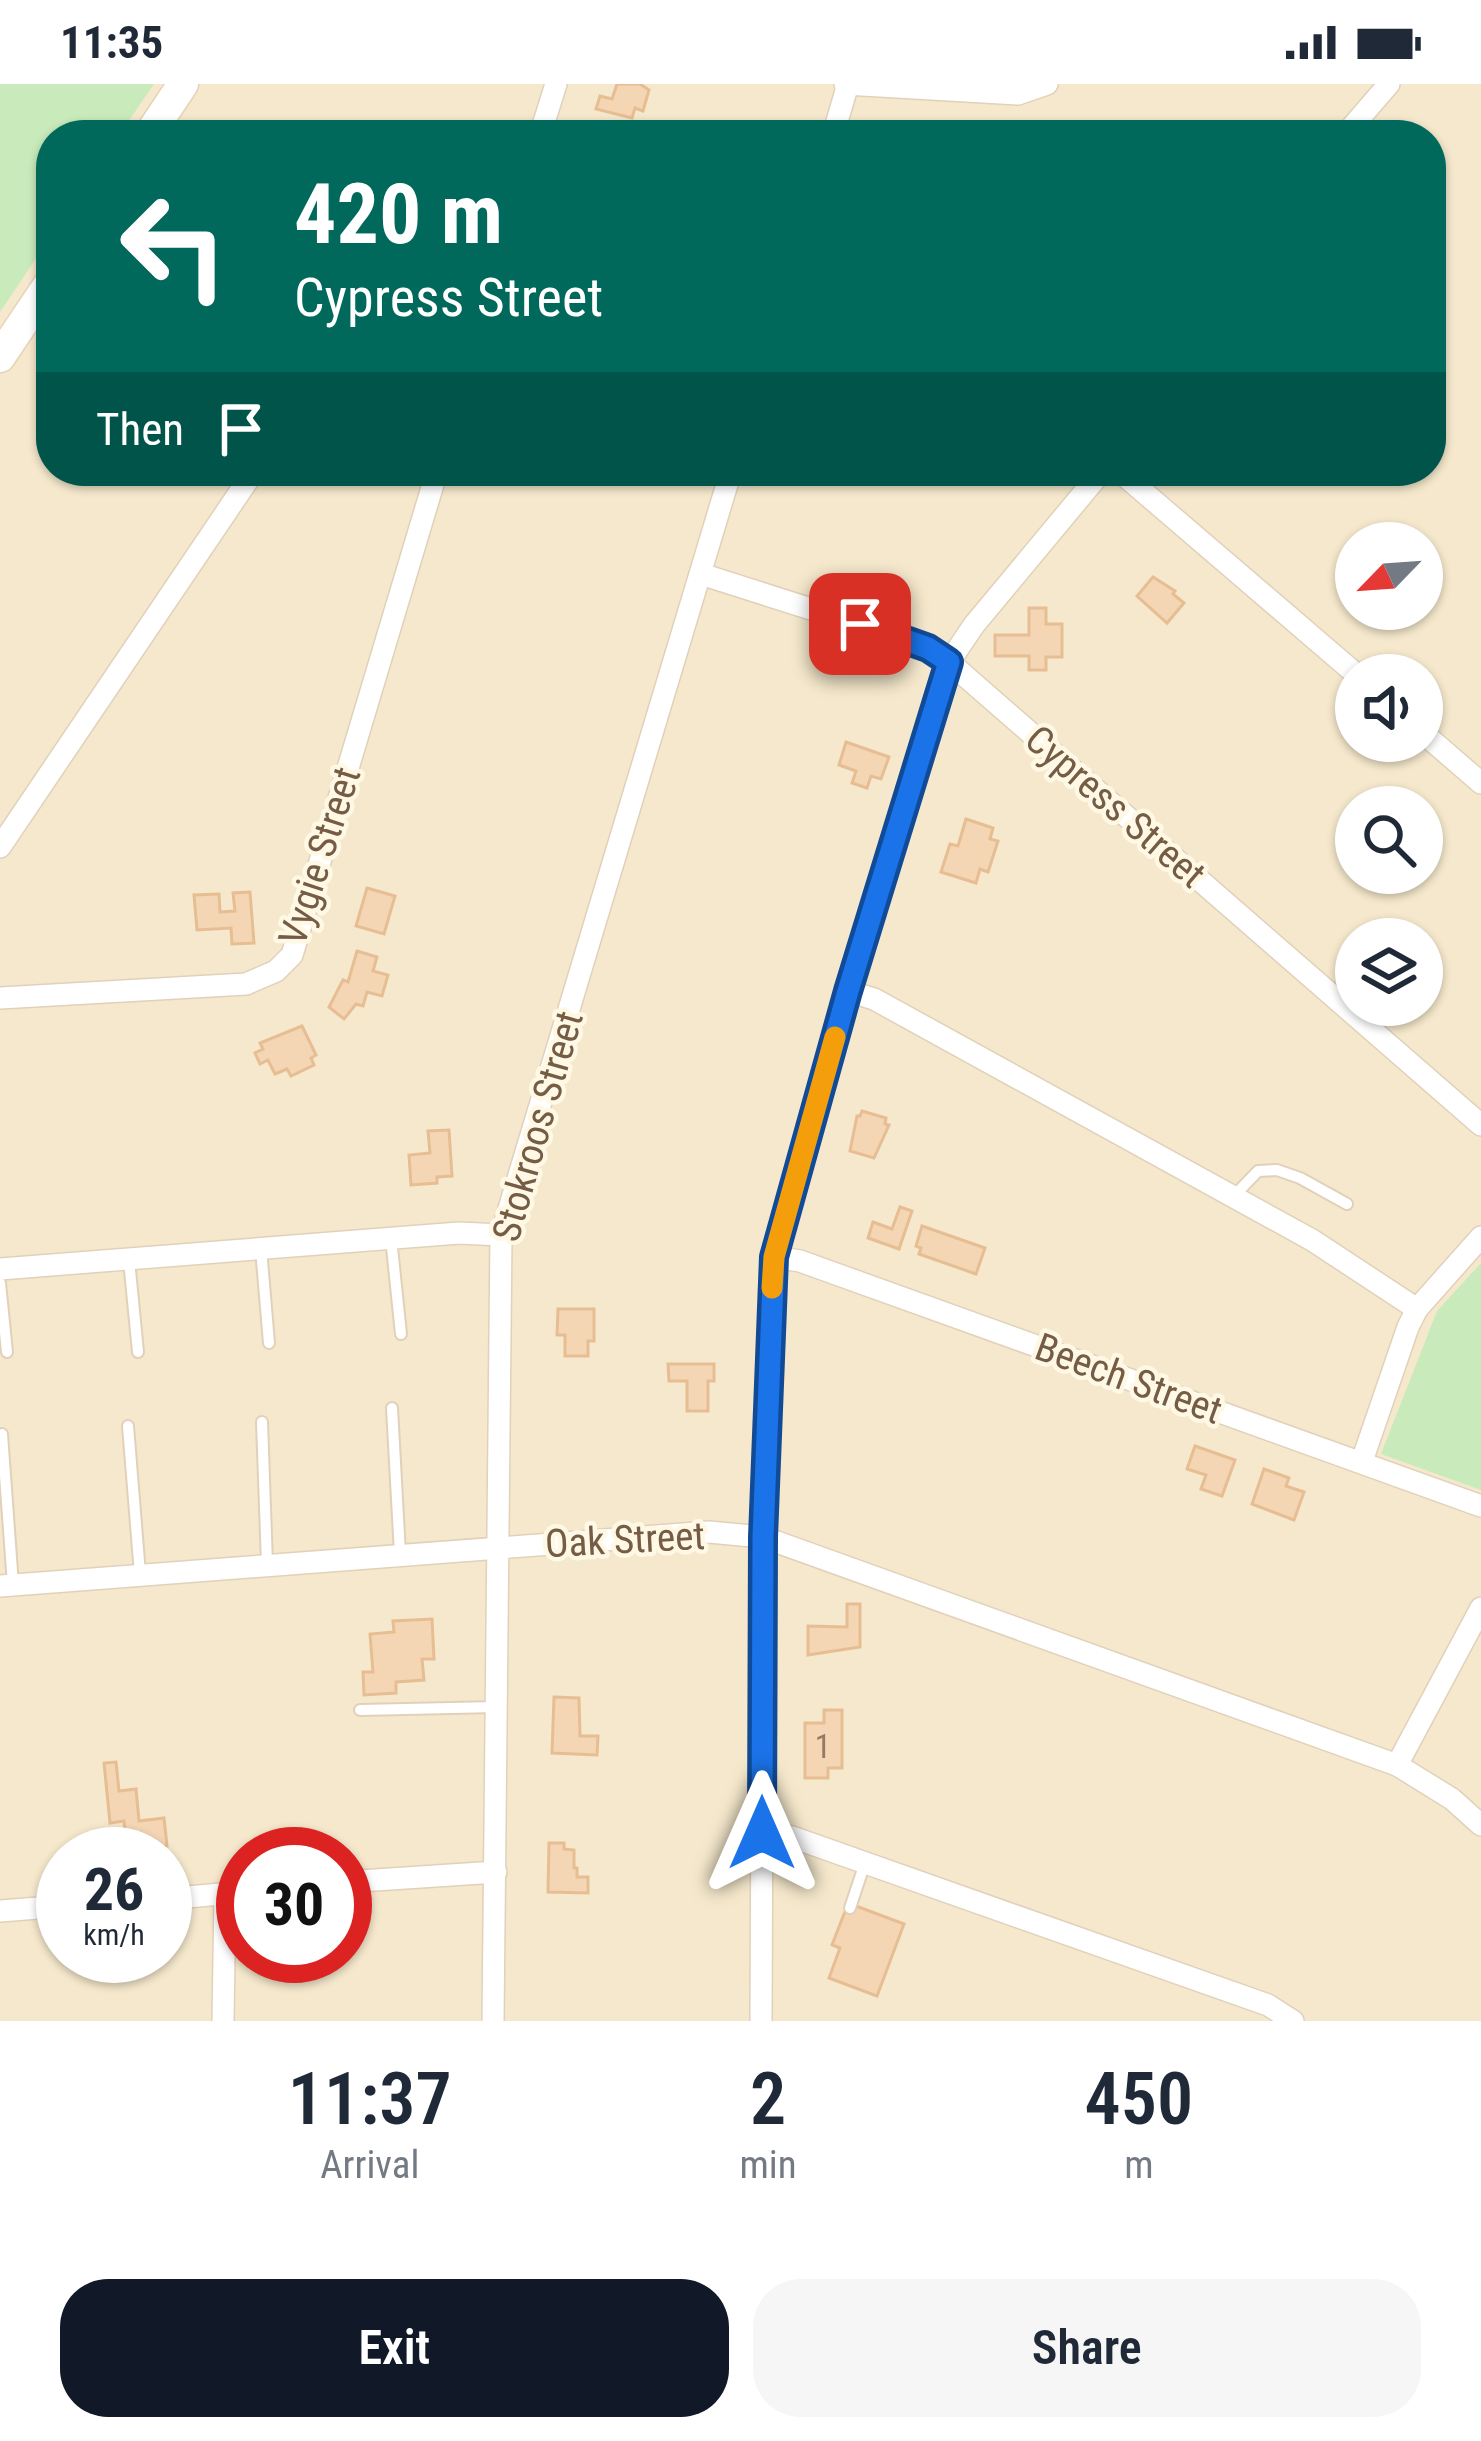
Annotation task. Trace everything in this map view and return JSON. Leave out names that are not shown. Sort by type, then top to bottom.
[{"type":"street","points":[[159,120],[183,84]]},
{"type":"street","points":[[545,120],[556,84]]},
{"type":"street","points":[[837,120],[847,84],[1018,94],[1047,84]]},
{"type":"street","points":[[1358,120],[1389,84]]},
{"type":"street","points":[[0,357],[36,303]]},
{"type":"street","points":[[0,847],[244,486]]},
{"type":"street","name":"Vygie Street","points":[[0,998],[246,984],[276,971],[292,956],[433,486]]},
{"type":"street","name":"Stokroos Street","points":[[494,2021],[501,1235],[727,486]]},
{"type":"street","points":[[760,2021],[763,1537],[774,1257],[848,991],[949,662],[1090,486]]},
{"type":"street","points":[[1136,486],[1335,656]]},
{"type":"street","name":"Cypress Street","points":[[701,574],[899,637],[949,662],[1481,1125]]},
{"type":"street","points":[[1443,750],[1481,783]]},
{"type":"street","points":[[848,991],[874,999],[1233,1197],[1418,1309]]},
{"type":"street","points":[[0,1269],[459,1233],[501,1235]]},
{"type":"street","points":[[1362,1461],[1408,1327],[1481,1237]]},
{"type":"street","name":"Beech Street","points":[[774,1257],[823,1269],[1481,1506]]},
{"type":"street","name":"Oak Street","points":[[6,1585],[709,1532],[763,1537],[1397,1765],[1452,1799],[1481,1825]]},
{"type":"street","points":[[1397,1765],[1481,1608]]},
{"type":"street","points":[[762,1833],[792,1837],[865,1862],[1268,2005],[1293,2021]]},
{"type":"street","points":[[372,1880],[496,1872]]},
{"type":"street","points":[[0,1911],[36,1908]]},
{"type":"street","points":[[223,2021],[226,1983]]},
{"type":"lane","points":[[1233,1197],[1258,1171],[1277,1170],[1347,1204]]},
{"type":"lane","points":[[392,1238],[401,1334]]},
{"type":"lane","points":[[261,1249],[269,1343]]},
{"type":"lane","points":[[129,1259],[138,1352]]},
{"type":"lane","points":[[0,1283],[7,1352]]},
{"type":"lane","points":[[392,1408],[400,1554]]},
{"type":"lane","points":[[262,1422],[267,1564]]},
{"type":"lane","points":[[128,1426],[140,1574]]},
{"type":"lane","points":[[2,1434],[6,1585]]},
{"type":"lane","points":[[360,1710],[497,1707]]},
{"type":"lane","points":[[850,1908],[865,1862]]},
{"type":"shaded area","points":[[0,84],[1481,84],[1481,2021],[0,2021]]},
{"type":"green space","points":[[0,84],[154,84],[129,120],[36,120],[36,258],[0,312]]},
{"type":"green space","points":[[1481,1263],[1481,1490],[1381,1454],[1437,1311]]},
{"type":"building","points":[[617,84],[640,84],[649,90],[643,111],[635,108],[632,118],[596,109],[600,96],[612,99]]},
{"type":"building","points":[[1153,577],[1184,603],[1167,623],[1137,596]]},
{"type":"building","points":[[1029,608],[1046,608],[1046,624],[1062,624],[1062,657],[1046,657],[1046,670],[1029,670],[1029,656],[995,656],[995,635],[1029,635]]},
{"type":"building","points":[[846,742],[889,757],[881,779],[871,776],[867,788],[852,783],[856,771],[839,765]]},
{"type":"building","points":[[966,819],[993,828],[990,839],[998,841],[988,872],[980,869],[976,883],[941,872],[950,844],[958,846]]},
{"type":"building","points":[[367,888],[395,896],[384,934],[356,926]]},
{"type":"building","points":[[250,892],[254,943],[232,944],[231,928],[197,930],[194,895],[219,894],[220,912],[235,911],[233,893]]},
{"type":"building","points":[[357,951],[377,957],[373,971],[388,975],[382,996],[367,992],[363,1006],[356,1004],[344,1019],[329,1007],[343,980],[348,982]]},
{"type":"building","points":[[302,1026],[316,1055],[311,1058],[314,1065],[291,1076],[287,1069],[275,1074],[268,1060],[260,1064],[255,1053],[263,1049],[260,1043]]},
{"type":"building","points":[[862,1111],[886,1118],[889,1125],[874,1158],[850,1151]]},
{"type":"building","points":[[449,1130],[452,1176],[437,1177],[437,1183],[411,1185],[409,1155],[430,1153],[428,1131]]},
{"type":"building","points":[[900,1207],[912,1211],[899,1249],[868,1238],[873,1222],[892,1229]]},
{"type":"building","points":[[922,1226],[985,1248],[976,1274],[919,1254],[921,1248],[916,1246]]},
{"type":"building","points":[[558,1309],[594,1309],[594,1341],[588,1341],[588,1356],[565,1356],[565,1335],[557,1335]]},
{"type":"building","points":[[668,1364],[714,1364],[714,1381],[708,1381],[708,1411],[687,1411],[687,1381],[669,1381]]},
{"type":"building","points":[[1195,1446],[1235,1460],[1222,1496],[1201,1489],[1206,1475],[1187,1469]]},
{"type":"building","points":[[1264,1469],[1289,1478],[1286,1486],[1304,1492],[1294,1520],[1252,1504]]},
{"type":"building","points":[[847,1604],[860,1604],[860,1647],[808,1655],[808,1626],[847,1627]]},
{"type":"building","points":[[432,1619],[434,1659],[422,1659],[424,1680],[396,1682],[396,1693],[364,1695],[363,1672],[373,1672],[370,1634],[394,1632],[393,1621]]},
{"type":"building","points":[[554,1697],[579,1698],[580,1736],[598,1736],[597,1755],[552,1753]]},
{"type":"building","points":[[824,1710],[842,1710],[842,1768],[828,1768],[828,1778],[805,1778],[805,1723],[824,1723]]},
{"type":"building","points":[[116,1762],[119,1791],[136,1789],[139,1821],[164,1818],[165,1827],[110,1823],[104,1763]]},
{"type":"building","points":[[549,1843],[564,1843],[564,1849],[574,1850],[574,1868],[577,1877],[588,1877],[588,1893],[548,1892]]},
{"type":"building","points":[[856,1906],[904,1924],[877,1996],[829,1978],[840,1948],[832,1945],[846,1909]]},
{"type":"slow traffic","points":[[772,1288],[774,1257],[835,1037]]},
{"type":"route","points":[[762,1833],[763,1537],[774,1257],[848,991],[949,662],[928,648],[860,624]]}]
